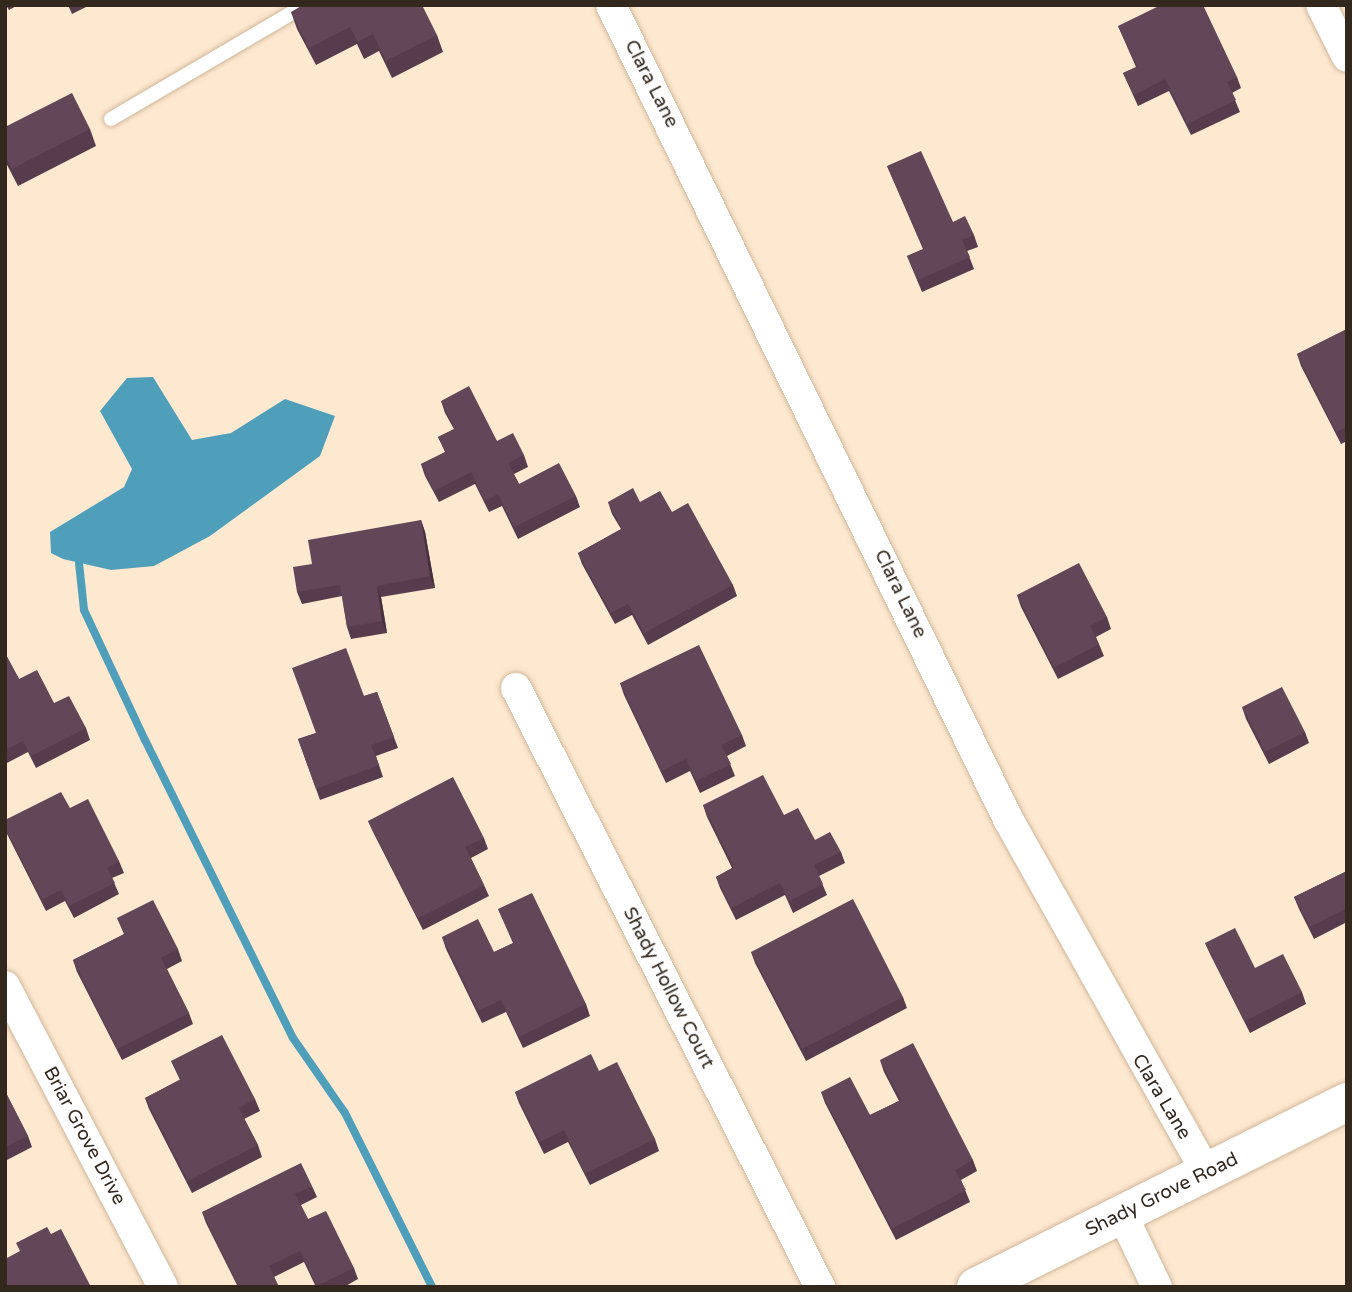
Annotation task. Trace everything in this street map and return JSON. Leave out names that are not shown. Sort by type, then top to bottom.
[{"type":"street","name":"Clara Lane","points":[[611,5],[1008,819],[1207,1172]]},
{"type":"street","points":[[1321,5],[1347,57]]},
{"type":"street","name":"Shady Hollow Court","points":[[516,688],[820,1287]]},
{"type":"street","name":"Briar Grove Drive","points":[[5,986],[163,1287]]},
{"type":"street","name":"Shady Grove Road","points":[[976,1287],[1347,1101]]},
{"type":"street","points":[[1122,1214],[1157,1287]]},
{"type":"lane","points":[[111,119],[305,5]]},
{"type":"water","points":[[153,377],[192,440],[231,433],[285,399],[335,416],[320,456],[210,536],[154,566],[111,570],[63,559],[51,553],[50,532],[124,487],[132,469],[100,411],[127,378]]},
{"type":"building","points":[[303,5],[422,5],[437,35],[386,61],[373,34],[358,42],[350,27],[309,48],[291,12]]},
{"type":"building","points":[[1161,5],[1203,5],[1237,77],[1227,82],[1236,100],[1187,124],[1165,79],[1134,95],[1123,73],[1137,67],[1118,26]]},
{"type":"building","points":[[72,93],[90,129],[12,169],[5,156],[5,127]]},
{"type":"building","points":[[921,151],[953,222],[965,216],[974,235],[962,240],[970,257],[918,280],[907,256],[924,249],[887,166]]},
{"type":"building","points":[[1347,329],[1347,427],[1336,432],[1297,354]]},
{"type":"building","points":[[469,386],[497,441],[513,433],[524,455],[508,463],[519,484],[559,463],[576,496],[514,527],[498,494],[485,501],[471,472],[434,491],[421,464],[446,452],[438,437],[455,429],[441,401]]},
{"type":"building","points":[[633,488],[640,502],[660,491],[672,512],[688,503],[733,585],[644,633],[628,604],[611,613],[578,553],[622,529],[608,502]]},
{"type":"building","points":[[421,520],[430,576],[377,586],[382,621],[347,627],[340,585],[297,592],[293,567],[312,564],[308,540]]},
{"type":"building","points":[[1079,563],[1107,617],[1090,626],[1099,644],[1054,668],[1017,595]]},
{"type":"building","points":[[699,645],[742,735],[721,745],[731,764],[696,781],[686,759],[661,771],[620,683]]},
{"type":"building","points":[[346,648],[364,696],[377,692],[394,737],[371,745],[379,765],[316,789],[298,739],[316,733],[292,668]]},
{"type":"building","points":[[5,653],[19,679],[37,670],[54,703],[69,696],[86,728],[31,756],[23,741],[5,750]]},
{"type":"building","points":[[1282,687],[1305,732],[1265,752],[1242,707]]},
{"type":"building","points":[[763,775],[784,815],[798,808],[815,840],[830,832],[841,852],[814,865],[823,884],[789,901],[780,883],[731,908],[716,877],[734,867],[703,805]]},
{"type":"building","points":[[453,777],[484,838],[465,847],[484,885],[418,918],[368,821]]},
{"type":"building","points":[[61,792],[70,808],[88,799],[119,861],[107,868],[115,883],[69,906],[61,890],[42,900],[5,828],[5,820]]},
{"type":"building","points":[[1347,871],[1347,908],[1310,927],[1294,897]]},
{"type":"building","points":[[532,893],[586,1004],[519,1037],[501,1000],[478,1011],[442,937],[478,919],[494,952],[514,943],[498,909]]},
{"type":"building","points":[[853,899],[903,997],[802,1049],[751,952]]},
{"type":"building","points":[[153,900],[178,949],[161,958],[189,1013],[117,1049],[73,960],[125,934],[117,918]]},
{"type":"building","points":[[1235,928],[1255,968],[1283,954],[1302,992],[1245,1021],[1205,943]]},
{"type":"building","points":[[222,1035],[255,1099],[239,1108],[258,1145],[188,1181],[145,1098],[181,1079],[171,1061]]},
{"type":"building","points":[[913,1043],[973,1160],[955,1170],[966,1190],[892,1229],[821,1092],[850,1077],[870,1115],[901,1100],[880,1060]]},
{"type":"building","points":[[591,1054],[599,1071],[617,1062],[655,1139],[585,1174],[564,1130],[540,1142],[515,1092]]},
{"type":"building","points":[[5,1091],[28,1136],[5,1147]]},
{"type":"building","points":[[301,1163],[312,1186],[295,1194],[308,1219],[326,1211],[354,1268],[317,1286],[300,1251],[269,1266],[279,1287],[239,1287],[202,1212]]},
{"type":"building","points":[[47,1227],[51,1234],[61,1229],[91,1287],[5,1287],[5,1259],[20,1251],[16,1243]]},
{"type":"waterway","points":[[79,563],[84,610],[145,740],[293,1038],[345,1113],[432,1287]]}]
